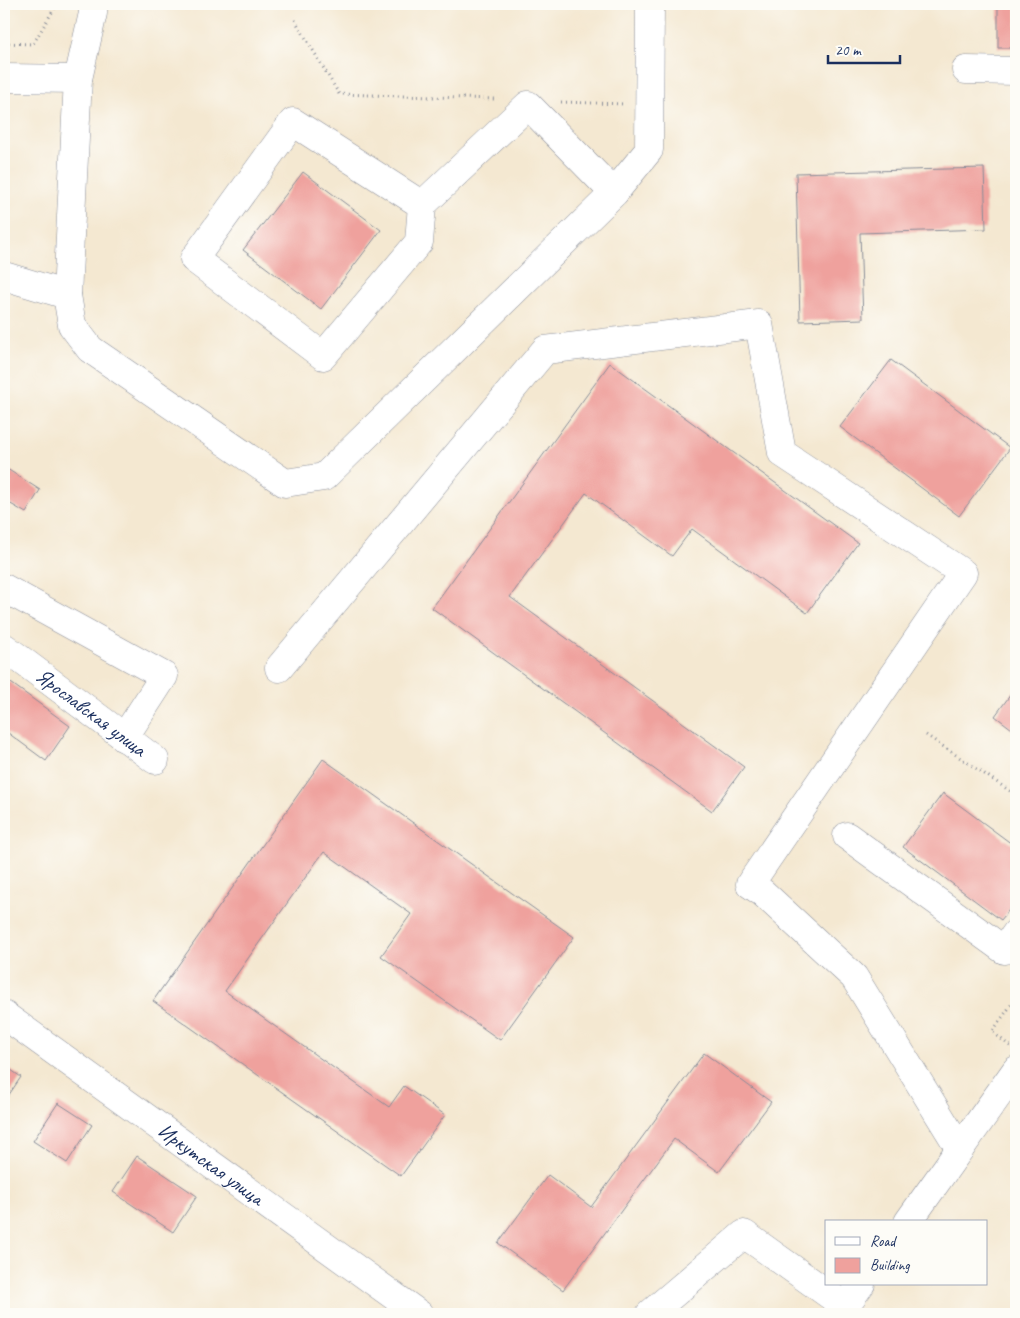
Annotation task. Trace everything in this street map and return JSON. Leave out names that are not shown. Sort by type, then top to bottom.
[{"type":"street","points":[[93,4],[93,13],[78,79],[68,295],[72,325],[90,349],[286,483],[324,477],[614,193],[648,150],[650,4]]},
{"type":"street","points":[[966,70],[1016,71]]},
{"type":"street","points":[[4,78],[78,79]]},
{"type":"street","points":[[422,205],[293,122],[194,258],[323,356],[420,242],[422,205],[528,105],[614,193]]},
{"type":"street","points":[[4,276],[68,295]]},
{"type":"street","points":[[279,668],[545,350],[759,324],[782,453],[963,573],[750,884],[763,893],[854,978],[960,1149]]},
{"type":"street","points":[[4,588],[164,676],[124,738]]},
{"type":"street","name":"Ярославская улица","points":[[4,647],[155,760]]},
{"type":"street","points":[[847,836],[1004,950],[1016,933]]},
{"type":"street","name":"Иркутская улица","points":[[4,1015],[419,1314]]},
{"type":"street","points":[[909,1220],[1016,1070]]},
{"type":"street","points":[[650,1314],[744,1234],[845,1306],[860,1286]]},
{"type":"path","points":[[4,43],[33,44],[57,4]]},
{"type":"path","points":[[294,20],[339,94],[499,100]]},
{"type":"path","points":[[558,102],[648,104]]},
{"type":"path","points":[[926,735],[1016,794]]},
{"type":"path","points":[[1016,998],[992,1032],[1016,1051]]},
{"type":"building","points":[[998,4],[1016,4],[1016,48],[998,48]]},
{"type":"building","points":[[984,168],[986,229],[860,233],[863,319],[800,321],[796,173]]},
{"type":"building","points":[[303,172],[381,230],[321,309],[243,250]]},
{"type":"building","points":[[891,360],[1010,448],[959,516],[840,427]]},
{"type":"building","points":[[610,363],[858,543],[807,613],[692,529],[672,556],[586,493],[510,597],[744,767],[712,811],[432,608]]},
{"type":"building","points":[[4,467],[40,490],[26,513],[4,500]]},
{"type":"building","points":[[4,678],[70,726],[46,761],[4,730]]},
{"type":"building","points":[[1016,687],[1016,732],[995,716]]},
{"type":"building","points":[[323,759],[574,937],[500,1040],[381,956],[411,914],[324,852],[317,861],[225,991],[389,1107],[404,1086],[445,1115],[401,1176],[153,1001]]},
{"type":"building","points":[[943,793],[1016,847],[1016,901],[1001,920],[903,847]]},
{"type":"building","points":[[704,1053],[771,1102],[719,1172],[674,1139],[563,1290],[498,1243],[548,1175],[591,1207]]},
{"type":"building","points":[[4,1065],[21,1077],[4,1102]]},
{"type":"building","points":[[58,1103],[92,1125],[67,1163],[33,1141]]},
{"type":"building","points":[[137,1156],[197,1196],[173,1232],[113,1192]]}]
